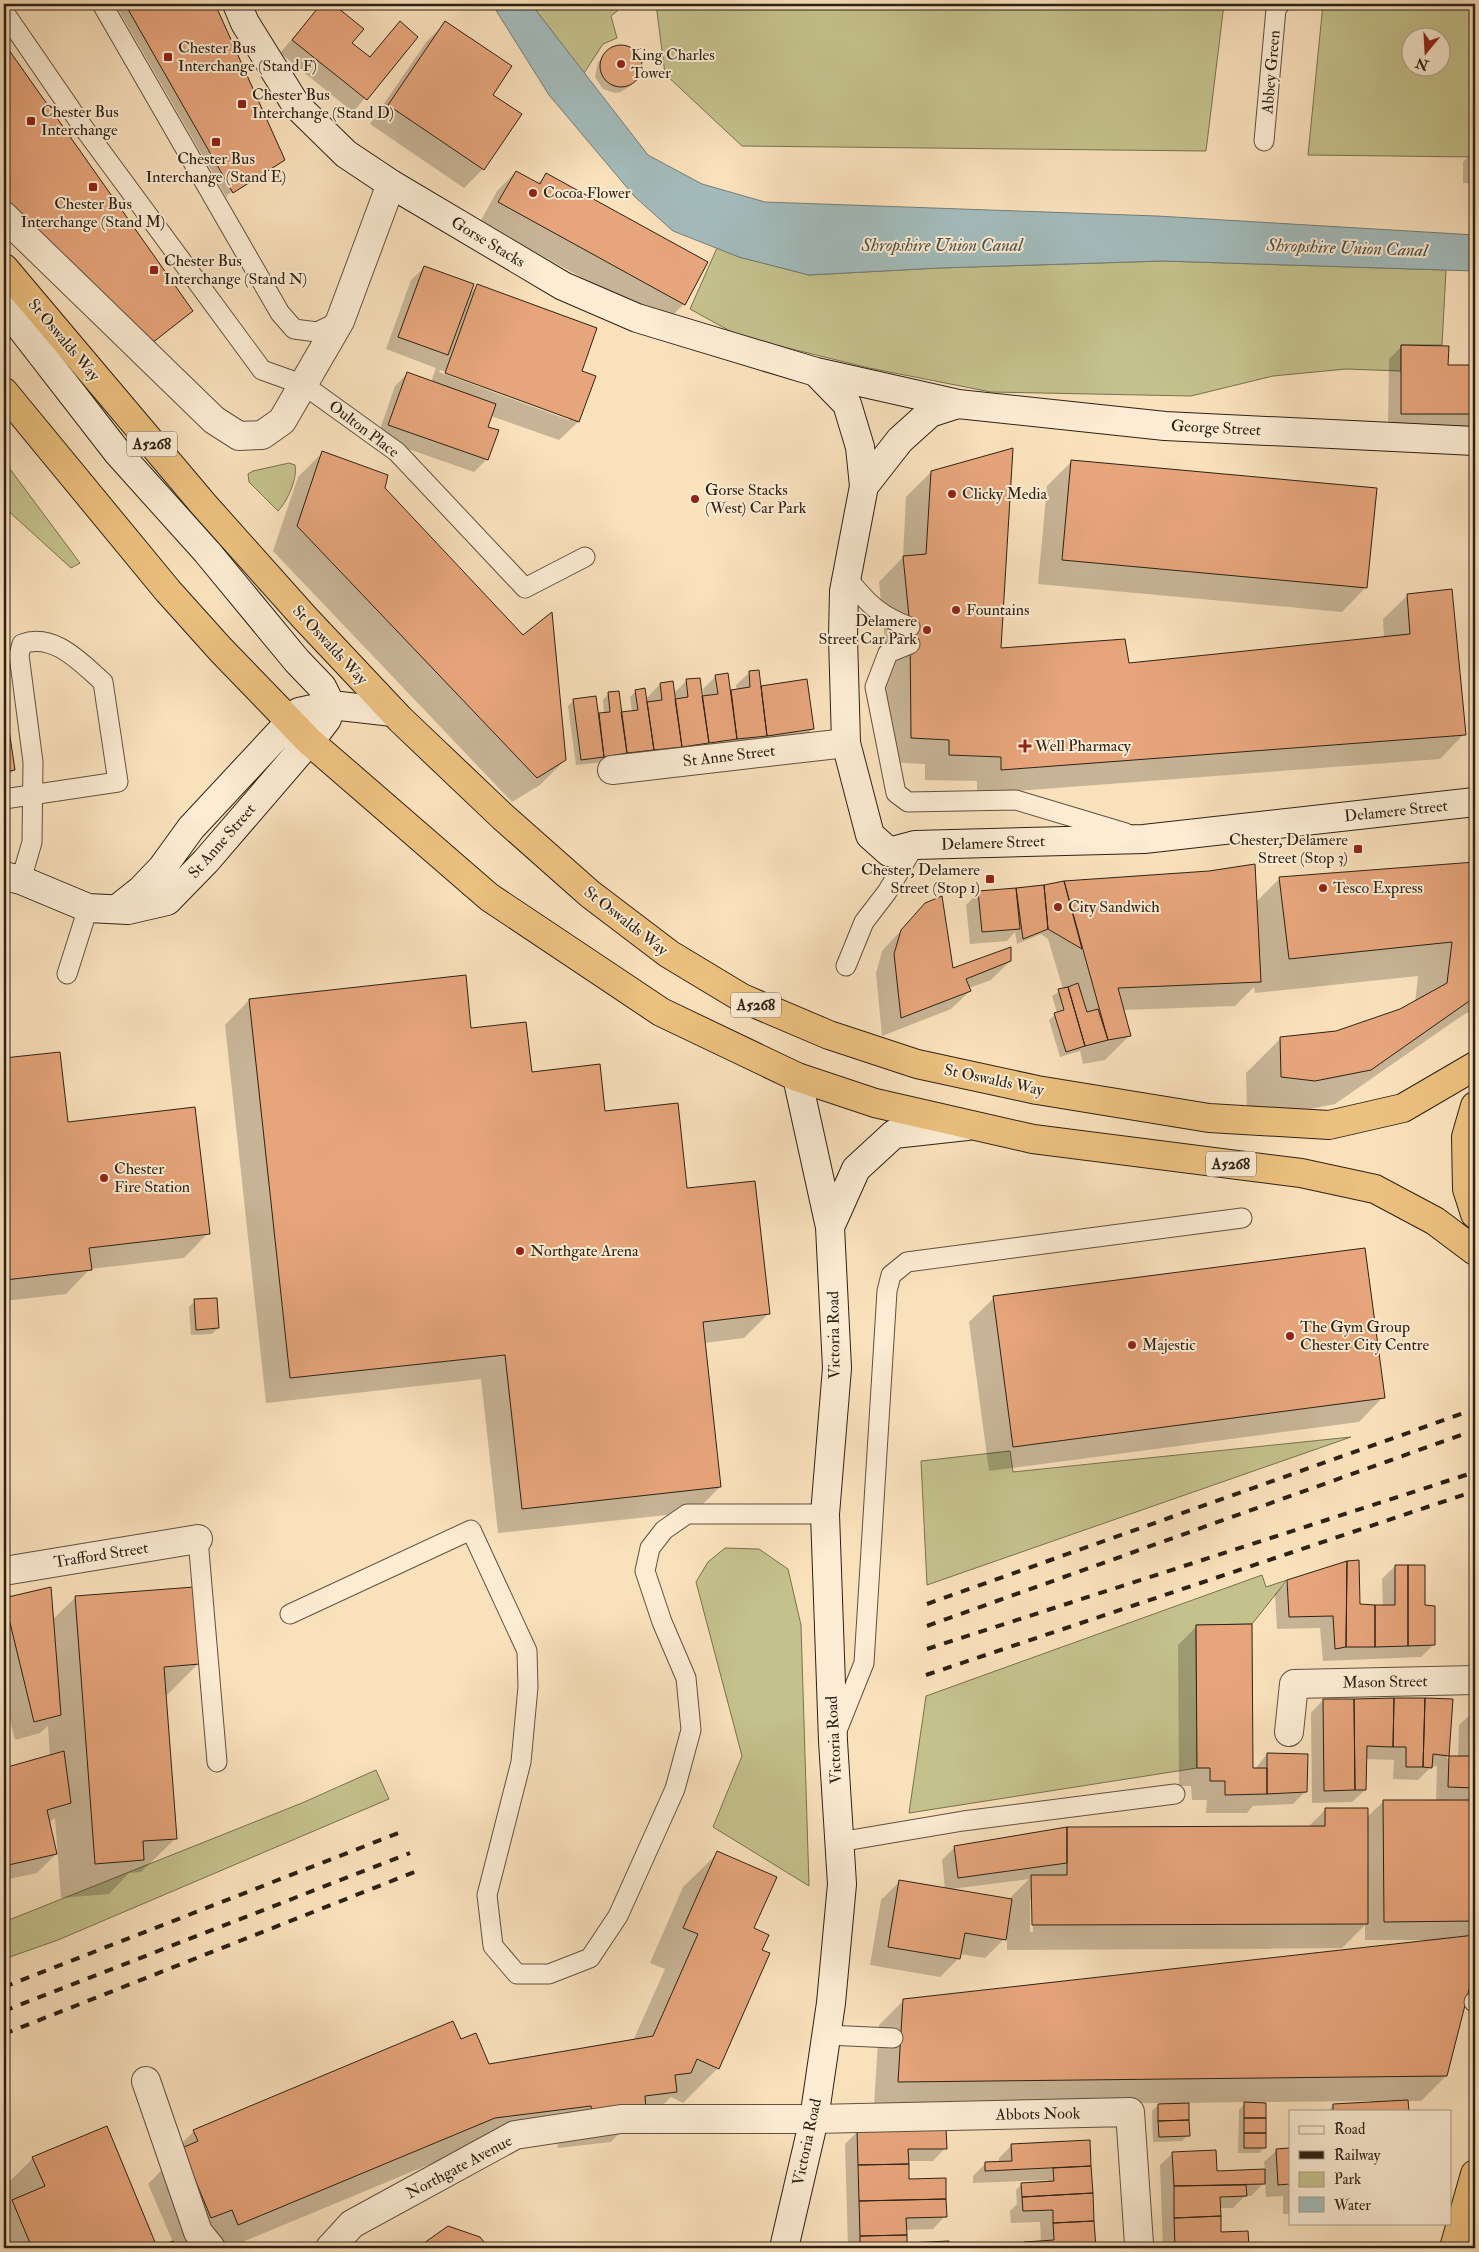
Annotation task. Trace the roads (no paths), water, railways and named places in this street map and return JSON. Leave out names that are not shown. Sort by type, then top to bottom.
[{"type":"highway","name":"St Oswalds Way","points":[[4,268],[204,505],[304,617],[393,712],[513,826],[590,894],[669,954],[742,998],[838,1038],[917,1064],[1037,1090],[1209,1118],[1329,1125],[1402,1108],[1475,1066]]},
{"type":"highway","name":"A5268","points":[[4,392],[168,591],[309,741],[489,897],[660,1012],[797,1077],[876,1103],[969,1126],[1034,1138],[1301,1173],[1375,1189],[1435,1221],[1475,1251]]},
{"type":"highway","points":[[1475,1106],[1466,1137],[1467,1189],[1475,1214]]},
{"type":"highway","points":[[1454,2248],[1474,2182]]},
{"type":"street","name":"Gorse Stacks","points":[[237,4],[245,23],[296,105],[346,154],[391,184],[563,286],[637,318],[816,372]]},
{"type":"street","points":[[4,216],[214,420],[239,436],[262,435],[282,421],[340,321],[391,184]]},
{"type":"street","points":[[4,306],[118,453],[206,552],[297,661],[322,687],[331,705]]},
{"type":"street","name":"George Street","points":[[816,372],[958,404],[1165,426],[1475,441]]},
{"type":"street","name":"Delamere Street","points":[[816,372],[848,404],[860,447],[864,486],[848,579],[844,591],[843,637],[846,742],[870,835],[890,852],[916,845],[1144,839],[1475,802]]},
{"type":"street","name":"George Street","points":[[900,440],[930,413],[958,404]]},
{"type":"street","name":"Delamere Street","points":[[864,486],[900,440]]},
{"type":"street","name":"St Anne Street","points":[[12,878],[88,908],[128,910],[147,908],[167,901],[206,861],[309,741],[327,719],[331,705]]},
{"type":"street","name":"St Anne Street","points":[[117,909],[162,868],[191,828],[299,712],[331,705],[393,712]]},
{"type":"street","name":"St Anne Street","points":[[612,770],[846,742]]},
{"type":"street","name":"Victoria Road","points":[[784,2248],[814,2119],[831,2003],[842,1884],[833,1741],[825,1514],[837,1368],[830,1226],[797,1077]]},
{"type":"street","name":"Victoria Road","points":[[830,1226],[856,1169],[894,1134],[969,1126]]},
{"type":"street","name":"Trafford Street","points":[[4,1571],[198,1539]]},
{"type":"street","name":"Mason Street","points":[[1289,1732],[1294,1684],[1475,1680]]},
{"type":"street","points":[[146,2081],[198,2232],[211,2248]]},
{"type":"street","name":"Abbots Nook","points":[[814,2119],[1130,2112],[1138,2246]]},
{"type":"street","name":"Northgate Avenue","points":[[330,2248],[352,2224],[515,2136],[621,2119],[814,2119]]},
{"type":"lane","points":[[102,4],[280,313],[294,329],[317,332],[340,321]]},
{"type":"lane","name":"Abbey Green","points":[[1264,141],[1276,9],[1280,4]]},
{"type":"lane","points":[[4,12],[83,127],[262,370],[304,385]]},
{"type":"lane","name":"Oulton Place","points":[[304,385],[397,452],[525,588],[562,571],[585,557]]},
{"type":"lane","points":[[848,579],[868,604],[910,635],[888,653],[875,687],[896,792],[908,802],[1016,800],[1144,839]]},
{"type":"lane","points":[[4,799],[32,796],[118,782],[103,682],[76,658],[57,646],[30,641],[22,644],[19,655],[33,762],[32,796],[32,842],[12,878]]},
{"type":"lane","points":[[846,966],[864,922],[887,892],[916,845]]},
{"type":"lane","points":[[68,974],[88,908]]},
{"type":"lane","points":[[833,1741],[864,1663],[887,1300],[891,1275],[907,1262],[1242,1218]]},
{"type":"lane","points":[[290,1614],[471,1530],[527,1651],[528,1687],[521,1762],[487,1895],[493,1946],[517,1974],[549,1974],[590,1958],[618,1916],[675,1789],[691,1730],[686,1678],[662,1622],[646,1571],[650,1548],[664,1530],[687,1514],[825,1514]]},
{"type":"lane","points":[[198,1539],[217,1762]]},
{"type":"lane","points":[[839,1842],[963,1822],[1175,1794]]},
{"type":"lane","points":[[826,2035],[893,2038]]},
{"type":"water","name":"Shropshire Union Canal","points":[[492,4],[531,4],[648,155],[702,184],[765,202],[1157,216],[1475,235],[1475,271],[1163,261],[939,268],[809,275],[739,257],[673,231],[635,197],[549,95]]},
{"type":"railway","points":[[927,1604],[1475,1409]]},
{"type":"railway","points":[[927,1626],[1475,1430]]},
{"type":"railway","points":[[927,1649],[1475,1472]]},
{"type":"railway","points":[[926,1675],[1475,1491]]},
{"type":"railway","points":[[4,1987],[401,1832]]},
{"type":"railway","points":[[4,2011],[410,1853]]},
{"type":"railway","points":[[4,2034],[417,1871]]},
{"type":"place","name":"Chester Bus Interchange (Stand F)","points":[[168,57]]},
{"type":"place","name":"King Charles Tower","points":[[621,64]]},
{"type":"place","name":"Chester Bus Interchange (Stand D)","points":[[242,104]]},
{"type":"place","name":"Chester Bus Interchange","points":[[31,121]]},
{"type":"place","name":"Chester Bus Interchange (Stand E)","points":[[216,142]]},
{"type":"place","name":"Chester Bus Interchange (Stand M)","points":[[93,187]]},
{"type":"place","name":"Cocoa Flower","points":[[533,193]]},
{"type":"place","name":"Chester Bus Interchange (Stand N)","points":[[154,270]]},
{"type":"place","name":"Clicky Media","points":[[952,494]]},
{"type":"place","name":"Gorse Stacks (West) Car Park","points":[[695,499]]},
{"type":"place","name":"Fountains","points":[[956,610]]},
{"type":"place","name":"Delamere Street Car Park","points":[[927,630]]},
{"type":"place","name":"Well Pharmacy","points":[[1025,746]]},
{"type":"place","name":"Chester, Delamere Street (Stop 3)","points":[[1358,849]]},
{"type":"place","name":"Chester, Delamere Street (Stop 1)","points":[[990,879]]},
{"type":"place","name":"Tesco Express","points":[[1323,888]]},
{"type":"place","name":"City Sandwich","points":[[1058,907]]},
{"type":"place","name":"Chester Fire Station","points":[[104,1178]]},
{"type":"place","name":"Northgate Arena","points":[[520,1251]]},
{"type":"place","name":"The Gym Group Chester City Centre","points":[[1290,1336]]},
{"type":"place","name":"Majestic","points":[[1132,1345]]}]
